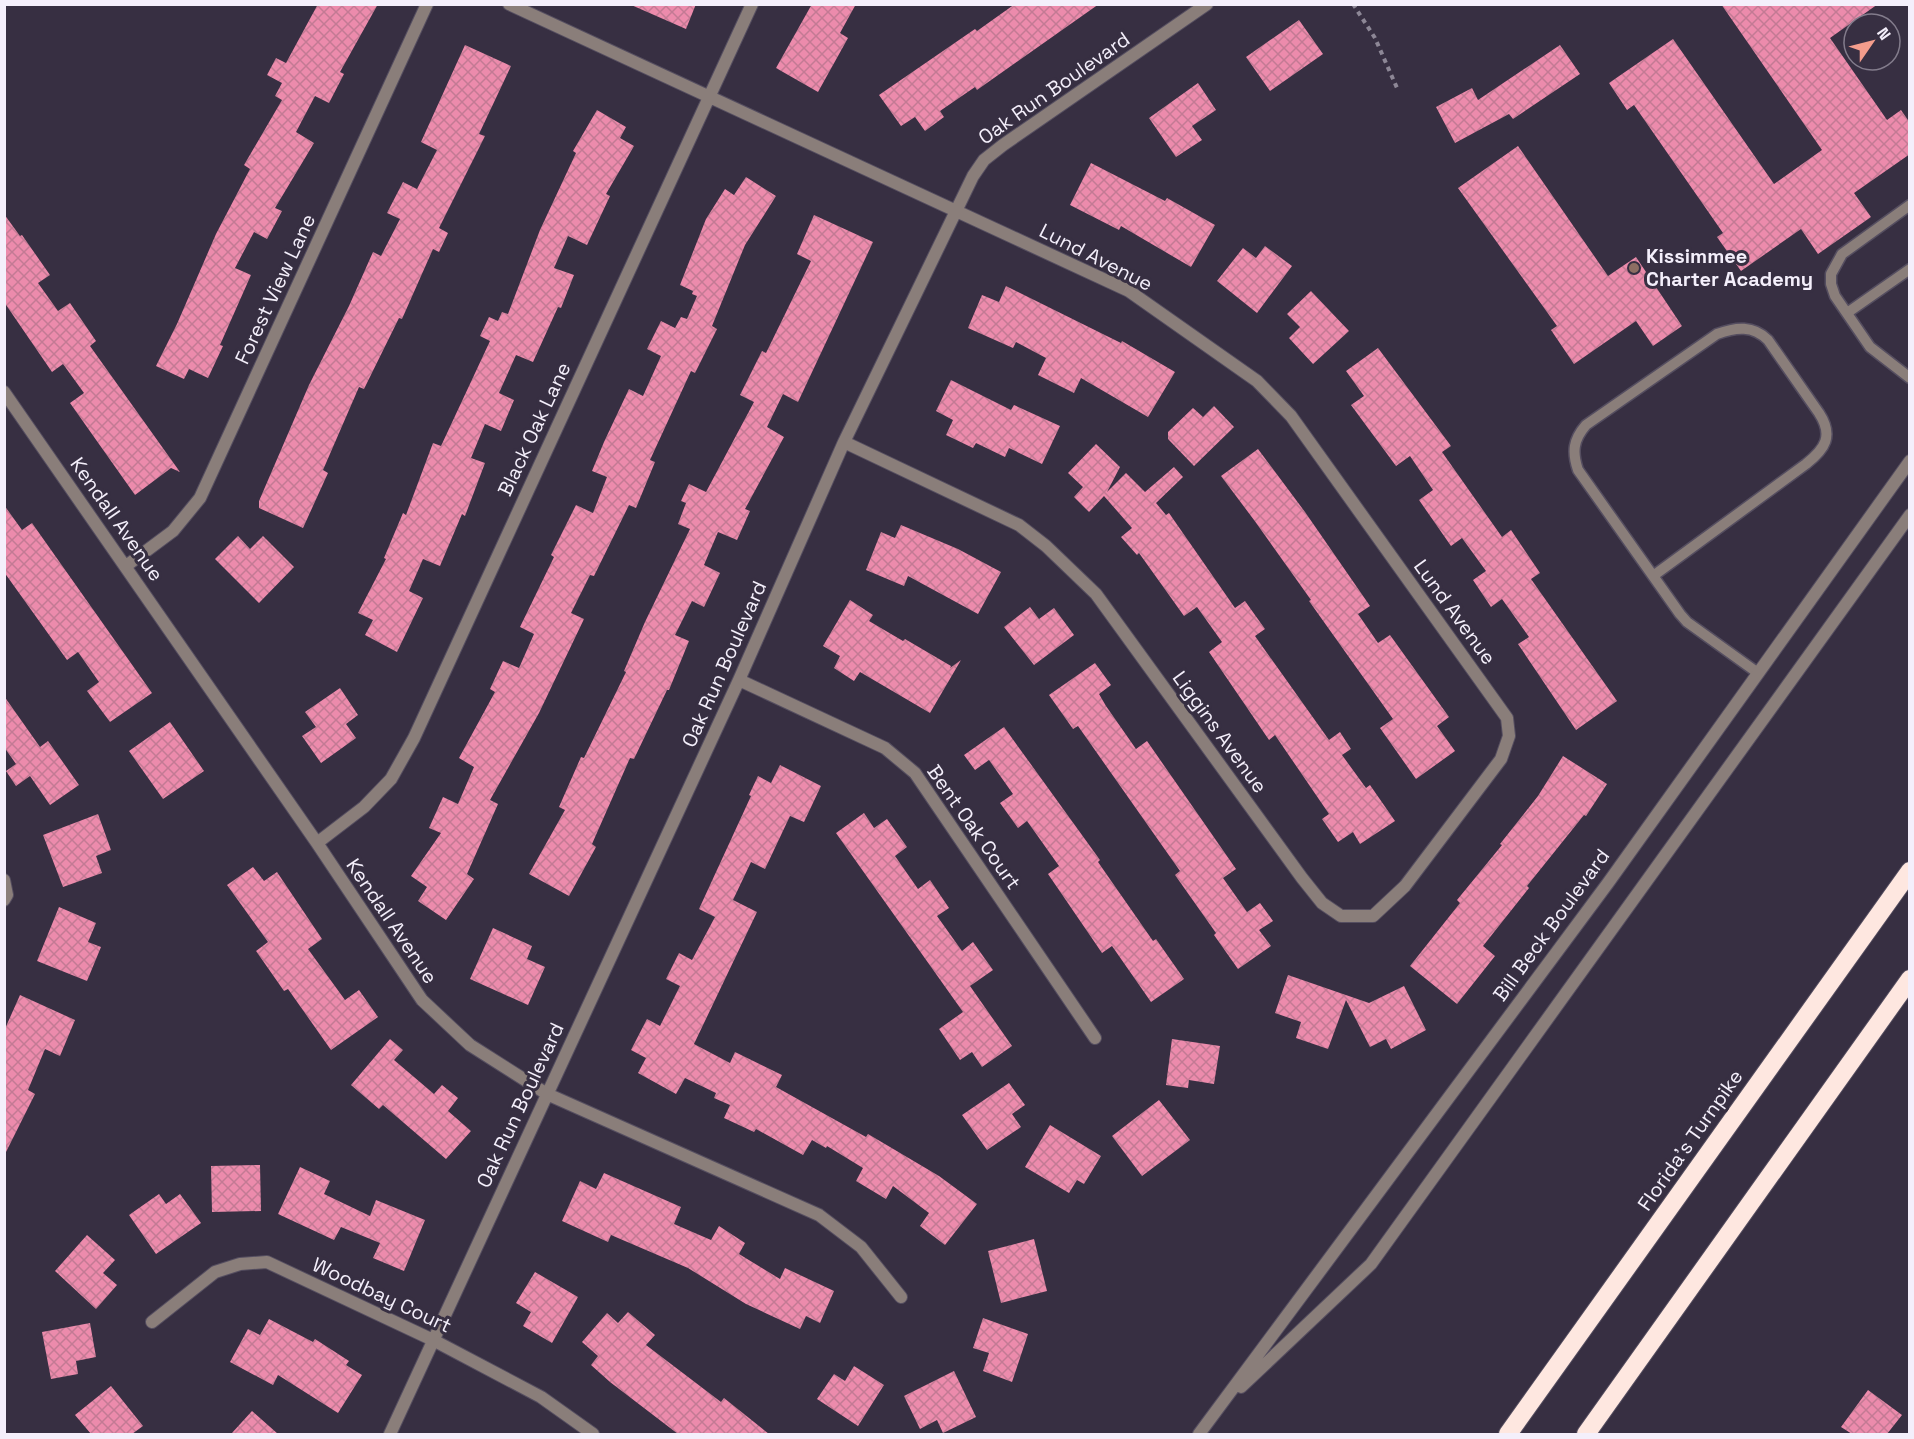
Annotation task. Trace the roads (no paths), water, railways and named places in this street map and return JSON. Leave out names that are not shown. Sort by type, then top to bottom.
[{"type":"highway","name":"Florida's Turnpike","points":[[1508,1434],[1910,871]]},
{"type":"highway","points":[[1586,1434],[1910,979]]},
{"type":"street","name":"Forest View Lane","points":[[126,566],[173,531],[200,498],[427,4]]},
{"type":"street","name":"Lund Avenue","points":[[509,4],[1129,291],[1257,381],[1291,416],[1507,718],[1509,736]]},
{"type":"street","name":"Black Oak Lane","points":[[317,843],[364,807],[391,779],[414,738],[752,4]]},
{"type":"street","name":"Oak Run Boulevard","points":[[390,1434],[738,680],[844,442],[973,176],[984,160],[1207,4]]},
{"type":"street","name":"Kendall Avenue","points":[[4,392],[317,843],[422,1000],[470,1045],[547,1095],[819,1215],[861,1247],[901,1297]]},
{"type":"street","name":"Liggins Avenue","points":[[844,442],[1019,525],[1046,546],[1096,594],[1302,878],[1322,903],[1341,916],[1373,916],[1405,886],[1501,759],[1509,736]]},
{"type":"street","name":"Bill Beck Boulevard","points":[[1198,1434],[1600,893],[1910,461]]},
{"type":"street","name":"Bill Beck Boulevard","points":[[1218,1408],[1371,1264],[1910,515]]},
{"type":"street","name":"Bent Oak Court","points":[[738,680],[885,748],[915,773],[1095,1038]]},
{"type":"street","points":[[4,880],[6,895],[4,900]]},
{"type":"street","name":"Woodbay Court","points":[[152,1322],[215,1272],[240,1264],[267,1262],[433,1340],[541,1397],[593,1434]]},
{"type":"lane","points":[[1910,205],[1854,243],[1842,254],[1831,274],[1835,296],[1870,347],[1910,378]]},
{"type":"lane","points":[[1847,313],[1910,269]]},
{"type":"lane","points":[[1653,576],[1806,464],[1821,450],[1826,441],[1825,422],[1761,333],[1741,328],[1718,334],[1599,415],[1578,435],[1574,445],[1574,459],[1578,470],[1653,576],[1687,622],[1758,673]]},
{"type":"place","name":"Kissimmee Charter Academy","points":[[1634,268]]}]
